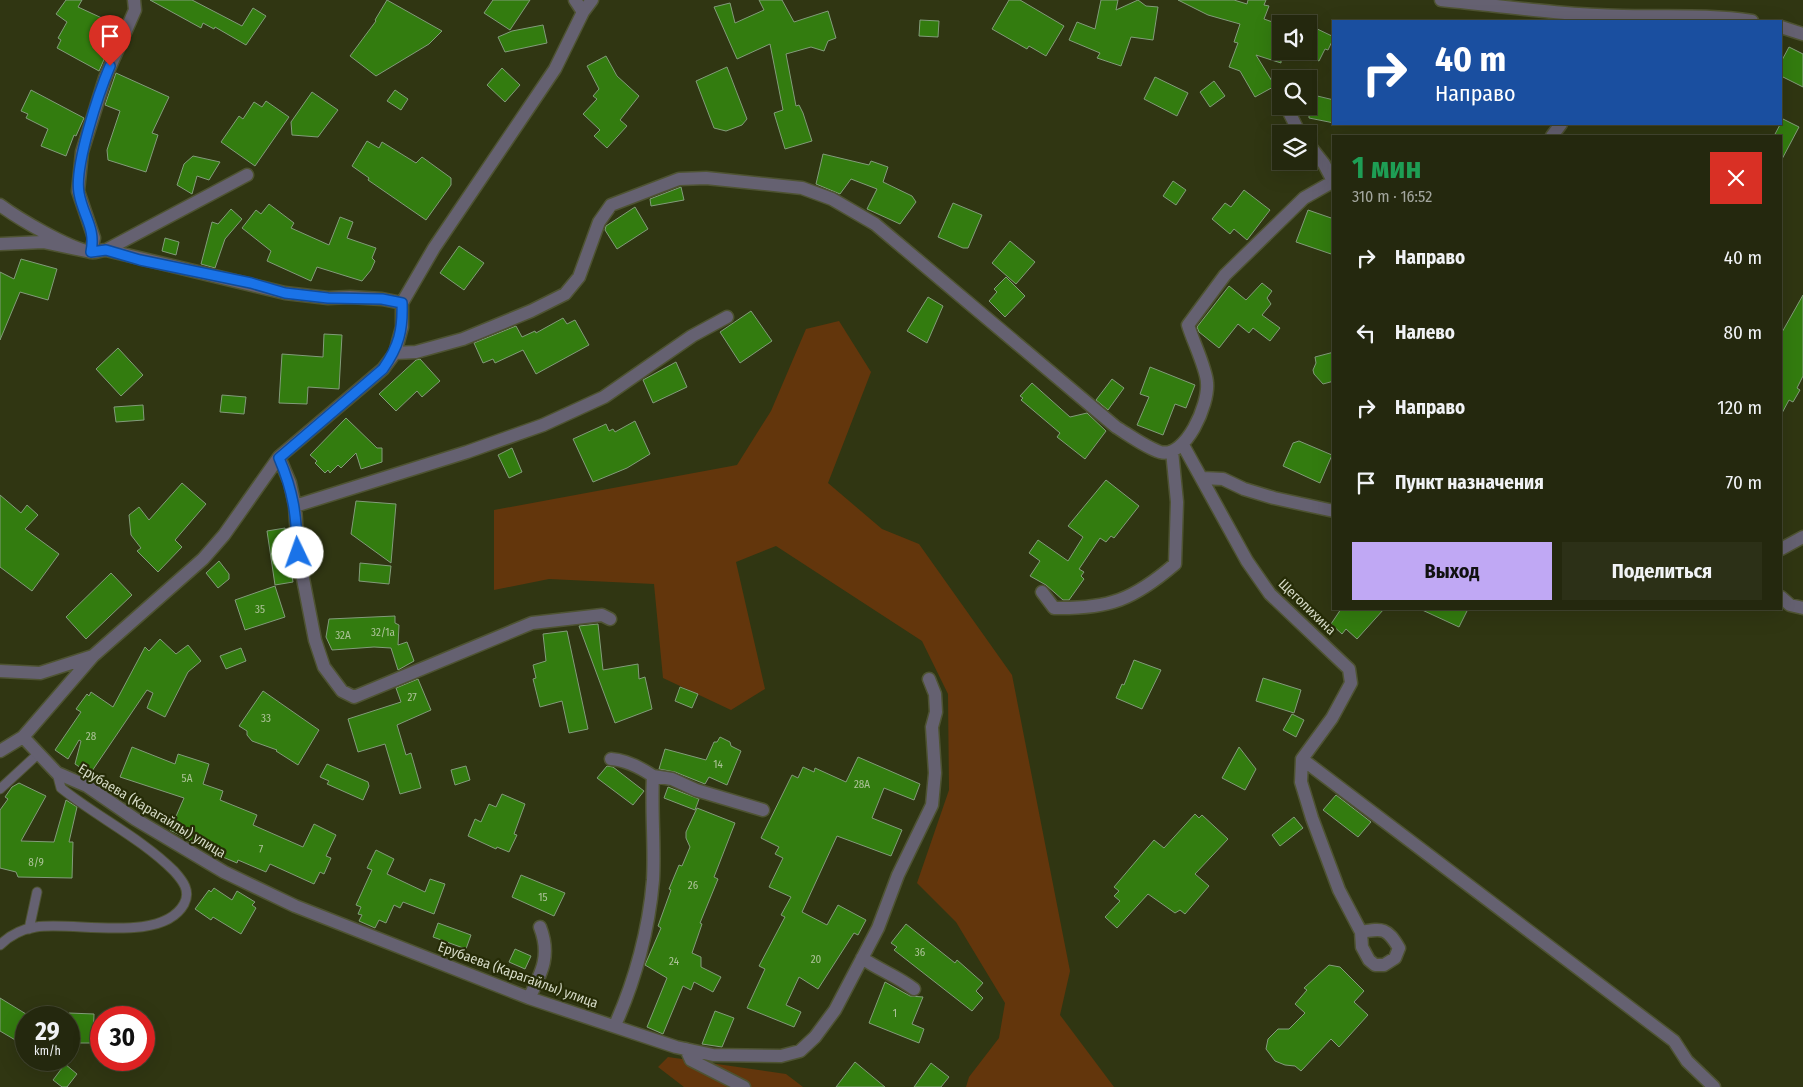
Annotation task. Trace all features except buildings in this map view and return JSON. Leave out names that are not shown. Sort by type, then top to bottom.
[{"type":"street","points":[[91,252],[94,238],[78,191],[82,152],[105,78],[134,10],[134,0]]},
{"type":"street","points":[[575,0],[583,12]]},
{"type":"street","points":[[0,751],[23,737],[93,656],[203,559],[224,535],[279,458],[383,369],[394,353],[402,327],[402,303],[434,248],[554,69],[583,12],[592,0]]},
{"type":"street","points":[[1441,0],[1623,19],[1679,15],[1730,17],[1746,20]]},
{"type":"street","points":[[1782,27],[1803,34]]},
{"type":"street","points":[[1317,155],[1332,179]]},
{"type":"street","points":[[0,244],[44,242],[91,252],[106,250],[247,175]]},
{"type":"street","points":[[394,353],[416,352],[463,339],[531,311],[565,294],[579,277],[599,222],[611,205],[631,196],[678,179],[706,178],[802,188],[832,199],[875,224],[1116,427],[1160,452],[1178,448]]},
{"type":"street","points":[[1042,592],[1054,608],[1084,608],[1117,602],[1125,600],[1150,586],[1175,564],[1178,448],[1196,422],[1208,383],[1188,325],[1225,275],[1304,198],[1332,182]]},
{"type":"street","points":[[0,205],[15,216],[64,241],[91,252]]},
{"type":"street","points":[[106,250],[140,260],[251,283],[285,293],[328,298],[382,299],[402,303]]},
{"type":"street","points":[[296,506],[467,452],[543,425],[604,397],[692,336],[728,316]]},
{"type":"street","name":"Щеголихина","points":[[1178,448],[1202,478],[1246,561],[1270,594],[1349,669],[1351,684],[1332,718],[1302,759]]},
{"type":"street","points":[[279,458],[290,483],[296,506],[298,553],[315,640],[324,667],[342,691],[354,697],[532,623],[602,615],[610,619]]},
{"type":"street","points":[[1202,478],[1223,479],[1244,489],[1274,498],[1332,511]]},
{"type":"street","points":[[1782,548],[1803,537]]},
{"type":"street","points":[[1782,597],[1790,605],[1803,608]]},
{"type":"street","points":[[0,671],[40,673],[93,656]]},
{"type":"street","name":"Ерубаева (Карагайлы) улица","points":[[23,737],[57,773],[87,786],[135,819],[242,880],[295,906],[529,998],[686,1049],[713,1055],[781,1056],[800,1050],[815,1036],[835,1010],[878,928],[919,827],[932,805],[935,789],[932,727],[936,712],[935,694],[929,679]]},
{"type":"street","points":[[611,759],[620,760],[641,768],[654,776],[672,778],[696,790],[763,810]]},
{"type":"street","points":[[1302,759],[1301,782],[1312,818],[1340,890],[1361,932]]},
{"type":"street","points":[[1302,759],[1674,1041],[1687,1061],[1714,1087]]},
{"type":"street","points":[[615,1025],[637,964],[653,880],[654,776]]},
{"type":"street","points":[[529,998],[546,958],[546,940],[540,927]]},
{"type":"street","points":[[862,958],[876,967],[896,975],[914,988]]},
{"type":"street","points":[[686,1049],[691,1060],[744,1087]]},
{"type":"lane","points":[[0,789],[39,753]]},
{"type":"lane","points":[[0,945],[22,930],[29,928],[148,926],[174,916],[187,898],[187,889],[173,871],[156,855],[61,788],[57,773]]},
{"type":"lane","points":[[29,928],[37,892]]},
{"type":"shaded area","points":[[839,321],[871,372],[828,483],[882,529],[919,544],[1012,675],[1070,971],[1060,1015],[1114,1087],[966,1087],[969,1077],[999,1038],[1005,1003],[956,922],[917,883],[949,790],[948,694],[922,641],[776,546],[736,562],[765,689],[731,710],[663,678],[654,584],[549,579],[494,590],[494,510],[737,465],[771,411],[806,329]]},
{"type":"shaded area","points":[[668,1057],[786,1074],[803,1087],[684,1087],[658,1067]]},
{"type":"route","points":[[110,66],[82,152],[78,191],[94,238],[91,252],[106,250],[140,260],[251,283],[285,293],[328,298],[382,299],[402,303],[402,327],[394,353],[383,369],[279,458],[290,483],[296,506],[298,553]]}]
